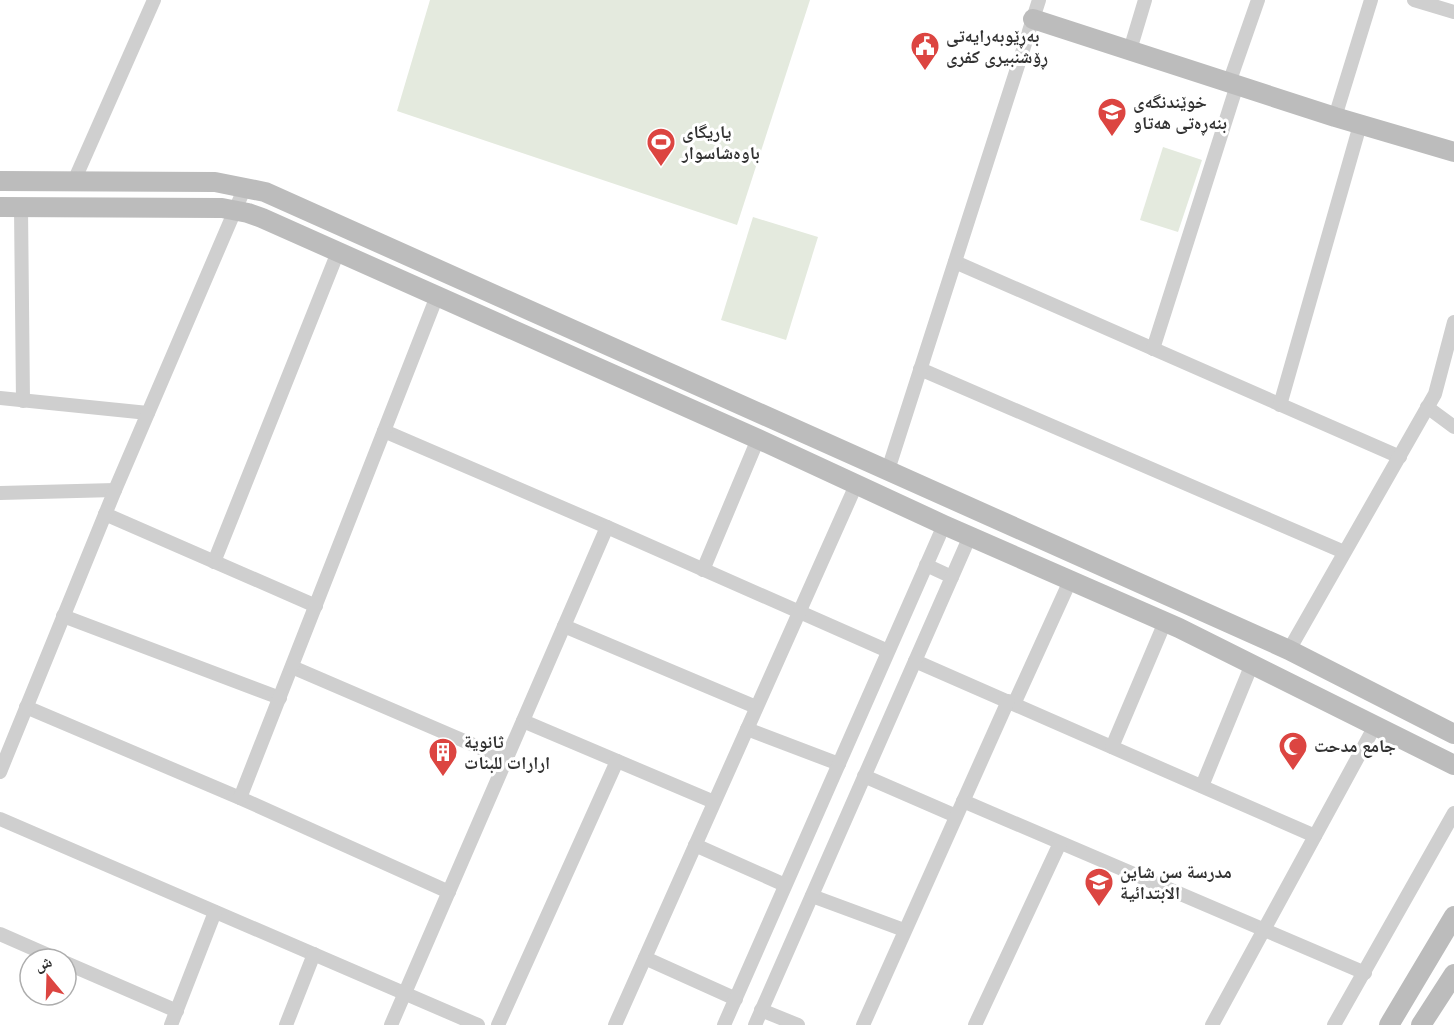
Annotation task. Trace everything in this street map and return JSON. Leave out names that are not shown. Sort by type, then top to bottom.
[{"type":"street","points":[[74,181],[154,0]]},
{"type":"street","points":[[1130,50],[1145,0]]},
{"type":"street","points":[[1153,350],[1258,0]]},
{"type":"street","points":[[1335,117],[1371,0]]},
{"type":"street","points":[[1414,0],[1454,12]]},
{"type":"street","points":[[888,470],[1036,9],[1130,50],[1360,125],[1454,152]]},
{"type":"street","points":[[1280,405],[1360,125]]},
{"type":"street","points":[[0,181],[214,182],[244,187],[285,199],[1289,650],[1454,734]]},
{"type":"street","points":[[0,772],[115,490],[244,187]]},
{"type":"street","points":[[0,207],[211,208],[234,210],[262,218],[1165,622],[1376,724],[1454,765]]},
{"type":"street","points":[[21,208],[23,401]]},
{"type":"street","points":[[214,562],[338,252]]},
{"type":"street","points":[[955,262],[1400,457]]},
{"type":"street","points":[[240,798],[437,296]]},
{"type":"street","points":[[1289,650],[1435,394],[1454,322]]},
{"type":"street","points":[[920,369],[1344,552]]},
{"type":"street","points":[[0,398],[148,413]]},
{"type":"street","points":[[1427,407],[1454,427]]},
{"type":"street","points":[[384,431],[888,651]]},
{"type":"street","points":[[703,570],[758,439]]},
{"type":"street","points":[[817,466],[828,443]]},
{"type":"street","points":[[615,1025],[856,485]]},
{"type":"street","points":[[0,493],[115,490]]},
{"type":"street","points":[[105,514],[316,606]]},
{"type":"street","points":[[724,1025],[944,525]]},
{"type":"street","points":[[391,1025],[607,527]]},
{"type":"street","points":[[755,1025],[970,536]]},
{"type":"street","points":[[1027,560],[1036,537]]},
{"type":"street","points":[[926,565],[952,577]]},
{"type":"street","points":[[863,1025],[956,816],[1070,581]]},
{"type":"street","points":[[63,616],[280,698]]},
{"type":"street","points":[[1112,747],[1165,622]]},
{"type":"street","points":[[564,626],[756,707]]},
{"type":"street","points":[[915,661],[1315,836]]},
{"type":"street","points":[[1202,786],[1252,664]]},
{"type":"street","points":[[292,666],[506,759]]},
{"type":"street","points":[[26,707],[240,798],[448,892]]},
{"type":"street","points":[[523,721],[714,802]]},
{"type":"street","points":[[1212,1025],[1376,724]]},
{"type":"street","points":[[747,729],[839,764]]},
{"type":"street","points":[[498,1025],[617,761]]},
{"type":"street","points":[[864,776],[956,816]]},
{"type":"street","points":[[963,801],[1365,973]]},
{"type":"street","points":[[1334,1025],[1454,813]]},
{"type":"street","points":[[0,819],[478,1025]]},
{"type":"street","points":[[975,1025],[1060,843]]},
{"type":"street","points":[[695,845],[785,885]]},
{"type":"street","points":[[812,896],[904,930]]},
{"type":"street","points":[[171,1025],[215,912]]},
{"type":"street","points":[[1389,1025],[1454,916]]},
{"type":"street","points":[[0,934],[30,947]]},
{"type":"street","points":[[286,1025],[314,954]]},
{"type":"street","points":[[645,958],[736,999]]},
{"type":"street","points":[[78,968],[177,1011]]},
{"type":"street","points":[[1421,1025],[1454,974]]},
{"type":"street","points":[[761,1010],[798,1025]]},
{"type":"shaded area","name":"یاریگای باوەشاسوار","points":[[430,0],[810,0],[737,225],[397,111]]},
{"type":"shaded area","points":[[1163,147],[1202,160],[1178,232],[1140,220]]},
{"type":"shaded area","points":[[753,217],[818,237],[786,340],[721,320]]},
{"type":"place","name":"بەڕێوبەرایەتی ڕۆشنبیری کفری","points":[[925,72]]},
{"type":"place","name":"خوێندنگەی بنەڕەتی هەتاو","points":[[1112,138]]},
{"type":"place","name":"یاریگای باوەشاسوار","points":[[661,168]]},
{"type":"place","name":"جامع مدحت","points":[[1293,772]]},
{"type":"place","name":"ثانوية ارارات للبنات","points":[[443,778]]},
{"type":"place","name":"مدرسة سن شاين الابتدائية","points":[[1099,908]]}]
